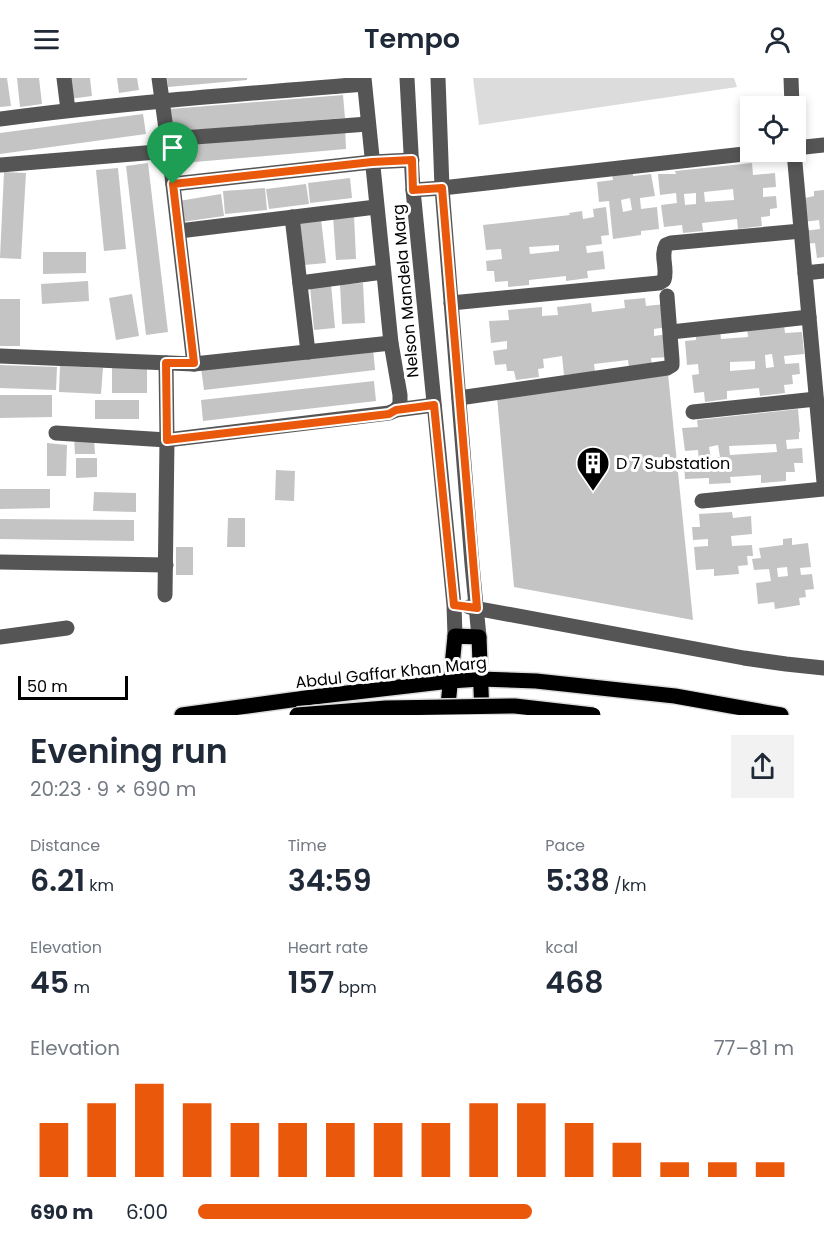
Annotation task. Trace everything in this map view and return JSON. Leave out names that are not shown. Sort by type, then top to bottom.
[{"type":"main road","points":[[455,636],[479,637],[482,715]]},
{"type":"main road","name":"Nelson Mandela Marg","points":[[447,715],[455,636]]},
{"type":"main road","name":"Abdul Gaffar Khan Marg","points":[[182,715],[314,697],[480,679],[536,681],[675,696],[781,715]]},
{"type":"main road","points":[[297,715],[386,708],[515,706],[593,715]]},
{"type":"street","points":[[64,78],[68,110]]},
{"type":"street","points":[[159,78],[194,363]]},
{"type":"street","name":"Nelson Mandela Marg","points":[[407,78],[413,190],[454,605],[455,636]]},
{"type":"street","points":[[438,78],[442,188],[479,637]]},
{"type":"street","points":[[791,78],[792,96]]},
{"type":"street","points":[[0,119],[162,100],[364,81],[391,343],[400,395],[400,404],[396,410]]},
{"type":"street","points":[[0,165],[368,124]]},
{"type":"street","points":[[806,148],[824,145]]},
{"type":"street","points":[[413,190],[740,154]]},
{"type":"street","points":[[173,184],[372,162],[412,160]]},
{"type":"street","points":[[795,162],[824,482]]},
{"type":"street","points":[[179,231],[376,207]]},
{"type":"street","points":[[292,217],[308,352]]},
{"type":"street","points":[[451,303],[659,283],[666,275],[663,250],[671,243],[801,231]]},
{"type":"street","points":[[805,273],[824,271]]},
{"type":"street","points":[[300,283],[383,272]]},
{"type":"street","points":[[459,398],[667,368],[672,365],[667,296]]},
{"type":"street","points":[[671,332],[809,317]]},
{"type":"street","points":[[0,356],[194,363],[391,343]]},
{"type":"street","points":[[165,595],[166,363]]},
{"type":"street","points":[[693,412],[816,399]]},
{"type":"street","points":[[56,433],[167,440],[389,414],[396,410],[434,405]]},
{"type":"street","points":[[702,501],[824,489]]},
{"type":"street","points":[[0,562],[166,565]]},
{"type":"street","points":[[454,605],[744,658],[824,668]]},
{"type":"street","points":[[0,636],[67,628]]},
{"type":"shaded area","points":[[473,78],[734,78],[737,87],[479,125]]},
{"type":"building","points":[[0,78],[7,78],[11,106],[0,107]]},
{"type":"building","points":[[17,78],[39,78],[42,104],[20,107]]},
{"type":"building","points":[[66,78],[90,78],[92,96],[69,99]]},
{"type":"building","points":[[117,78],[137,78],[139,90],[119,93]]},
{"type":"building","points":[[167,78],[247,78],[247,80],[168,87]]},
{"type":"building","points":[[343,95],[345,118],[172,132],[170,109]]},
{"type":"building","points":[[143,114],[146,134],[0,154],[0,133]]},
{"type":"building","points":[[345,127],[346,149],[171,164],[170,142]]},
{"type":"building","points":[[148,163],[168,332],[146,335],[126,166]]},
{"type":"building","points":[[752,163],[753,175],[775,173],[776,187],[763,188],[763,197],[776,196],[777,208],[770,209],[770,216],[761,217],[762,226],[738,229],[737,219],[702,223],[703,231],[683,233],[682,225],[664,227],[661,205],[677,203],[676,193],[660,195],[658,174],[676,174],[675,171]],"holes":[[[733,189],[734,200],[705,202],[704,192]],[[696,193],[696,204],[685,205],[684,194]]]},
{"type":"building","points":[[118,168],[126,249],[104,251],[96,170]]},
{"type":"building","points":[[4,172],[26,173],[21,259],[0,258]]},
{"type":"building","points":[[633,172],[633,176],[651,174],[655,196],[640,198],[641,209],[657,207],[659,229],[641,231],[641,235],[613,239],[609,201],[599,202],[597,182],[613,180],[612,174]],"holes":[[[630,198],[632,210],[623,212],[621,200]]]},
{"type":"building","points":[[350,178],[352,198],[310,203],[308,183]]},
{"type":"building","points":[[306,184],[309,204],[269,209],[266,189]]},
{"type":"building","points":[[265,188],[267,210],[225,214],[223,191]]},
{"type":"building","points":[[824,190],[824,257],[817,258],[815,243],[805,244],[804,231],[820,229],[819,220],[803,222],[805,198],[814,196],[814,191]]},
{"type":"building","points":[[221,194],[224,216],[182,222],[179,201]]},
{"type":"building","points":[[606,207],[609,235],[601,236],[602,244],[586,246],[587,253],[603,251],[605,269],[587,271],[588,278],[566,281],[566,276],[529,280],[529,285],[508,287],[508,281],[495,282],[494,271],[487,271],[486,261],[502,259],[501,249],[486,250],[483,225],[570,215],[569,213],[582,211],[583,219],[594,217],[593,209]],"holes":[[[559,245],[559,251],[530,254],[529,247]]]},
{"type":"building","points":[[354,215],[356,259],[336,260],[333,216]]},
{"type":"building","points":[[321,219],[326,263],[304,265],[299,221]]},
{"type":"building","points":[[43,252],[86,252],[86,273],[43,274]]},
{"type":"building","points":[[88,281],[89,301],[42,304],[41,284]]},
{"type":"building","points":[[363,283],[365,323],[342,324],[340,284]]},
{"type":"building","points":[[331,284],[335,328],[314,330],[310,286]]},
{"type":"building","points":[[132,294],[139,336],[116,340],[109,298]]},
{"type":"building","points":[[645,298],[646,306],[665,304],[667,327],[654,329],[654,336],[668,334],[670,357],[651,358],[652,366],[629,368],[628,360],[594,364],[595,372],[564,375],[562,356],[543,359],[544,368],[538,369],[539,377],[516,380],[514,371],[507,371],[506,364],[495,365],[493,351],[507,349],[507,341],[491,343],[489,321],[509,320],[508,310],[542,307],[542,316],[558,315],[557,307],[591,303],[592,312],[625,308],[624,300]]},
{"type":"building","points":[[0,299],[20,299],[20,346],[0,346]]},
{"type":"building","points":[[784,324],[785,333],[802,332],[804,354],[784,356],[785,364],[799,363],[800,374],[792,375],[793,384],[784,385],[785,393],[760,396],[759,388],[727,391],[727,399],[705,402],[704,392],[694,393],[692,375],[699,374],[698,364],[687,365],[685,341],[696,340],[696,333],[720,330],[721,339],[748,337],[747,328]],"holes":[[[772,354],[774,367],[766,368],[765,355]],[[755,361],[755,369],[730,371],[730,362]]]},
{"type":"building","points":[[373,348],[375,370],[204,390],[201,368]]},
{"type":"building","points":[[0,365],[57,367],[56,390],[0,388]]},
{"type":"building","points":[[60,366],[103,368],[101,394],[59,392]]},
{"type":"building","points":[[112,368],[147,368],[147,393],[112,393]]},
{"type":"building","name":"D 7 Substation","points":[[668,374],[693,620],[514,587],[497,397]]},
{"type":"building","points":[[374,381],[376,401],[203,421],[201,400]]},
{"type":"building","points":[[0,395],[52,395],[52,417],[0,418]]},
{"type":"building","points":[[95,400],[139,400],[139,419],[95,419]]},
{"type":"building","points":[[798,409],[799,439],[786,440],[787,449],[802,448],[803,463],[794,463],[795,472],[786,472],[786,481],[761,483],[761,475],[730,477],[731,483],[709,484],[709,478],[685,479],[684,464],[699,463],[698,450],[685,451],[682,428],[698,427],[697,420]],"holes":[[[776,444],[777,452],[730,455],[729,446]],[[718,445],[720,457],[711,459],[709,447]]]},
{"type":"building","points":[[74,437],[94,438],[95,454],[75,454]]},
{"type":"building","points":[[47,443],[67,445],[66,476],[47,476]]},
{"type":"building","points":[[76,458],[97,458],[97,477],[76,478]]},
{"type":"building","points":[[276,470],[295,471],[294,501],[275,500]]},
{"type":"building","points":[[0,489],[50,489],[50,508],[0,509]]},
{"type":"building","points":[[94,492],[136,493],[136,512],[93,511]]},
{"type":"building","points":[[732,512],[733,518],[751,516],[752,534],[731,536],[732,546],[752,545],[753,556],[747,556],[748,565],[738,566],[739,574],[714,576],[714,569],[696,570],[694,547],[708,546],[708,539],[693,540],[692,527],[700,527],[699,514]]},
{"type":"building","points":[[228,518],[245,518],[245,547],[227,547]]},
{"type":"building","points":[[0,519],[134,520],[134,541],[0,539]]},
{"type":"building","points":[[792,538],[792,545],[808,543],[811,567],[800,568],[801,575],[812,574],[814,589],[805,590],[806,597],[799,598],[800,605],[775,609],[774,602],[758,604],[756,583],[771,581],[769,569],[754,570],[752,559],[761,558],[759,548],[783,545],[783,539]],"holes":[[[787,567],[788,576],[778,577],[777,568]]]},
{"type":"building","points":[[176,547],[193,547],[193,575],[176,575]]},
{"type":"place","name":"D 7 Substation","points":[[593,492]]},
{"type":"route","points":[[412,160],[413,190],[442,188],[477,608],[454,605],[434,405],[396,410],[389,414],[167,440],[166,363],[194,363],[173,184],[372,162],[412,160]]}]
